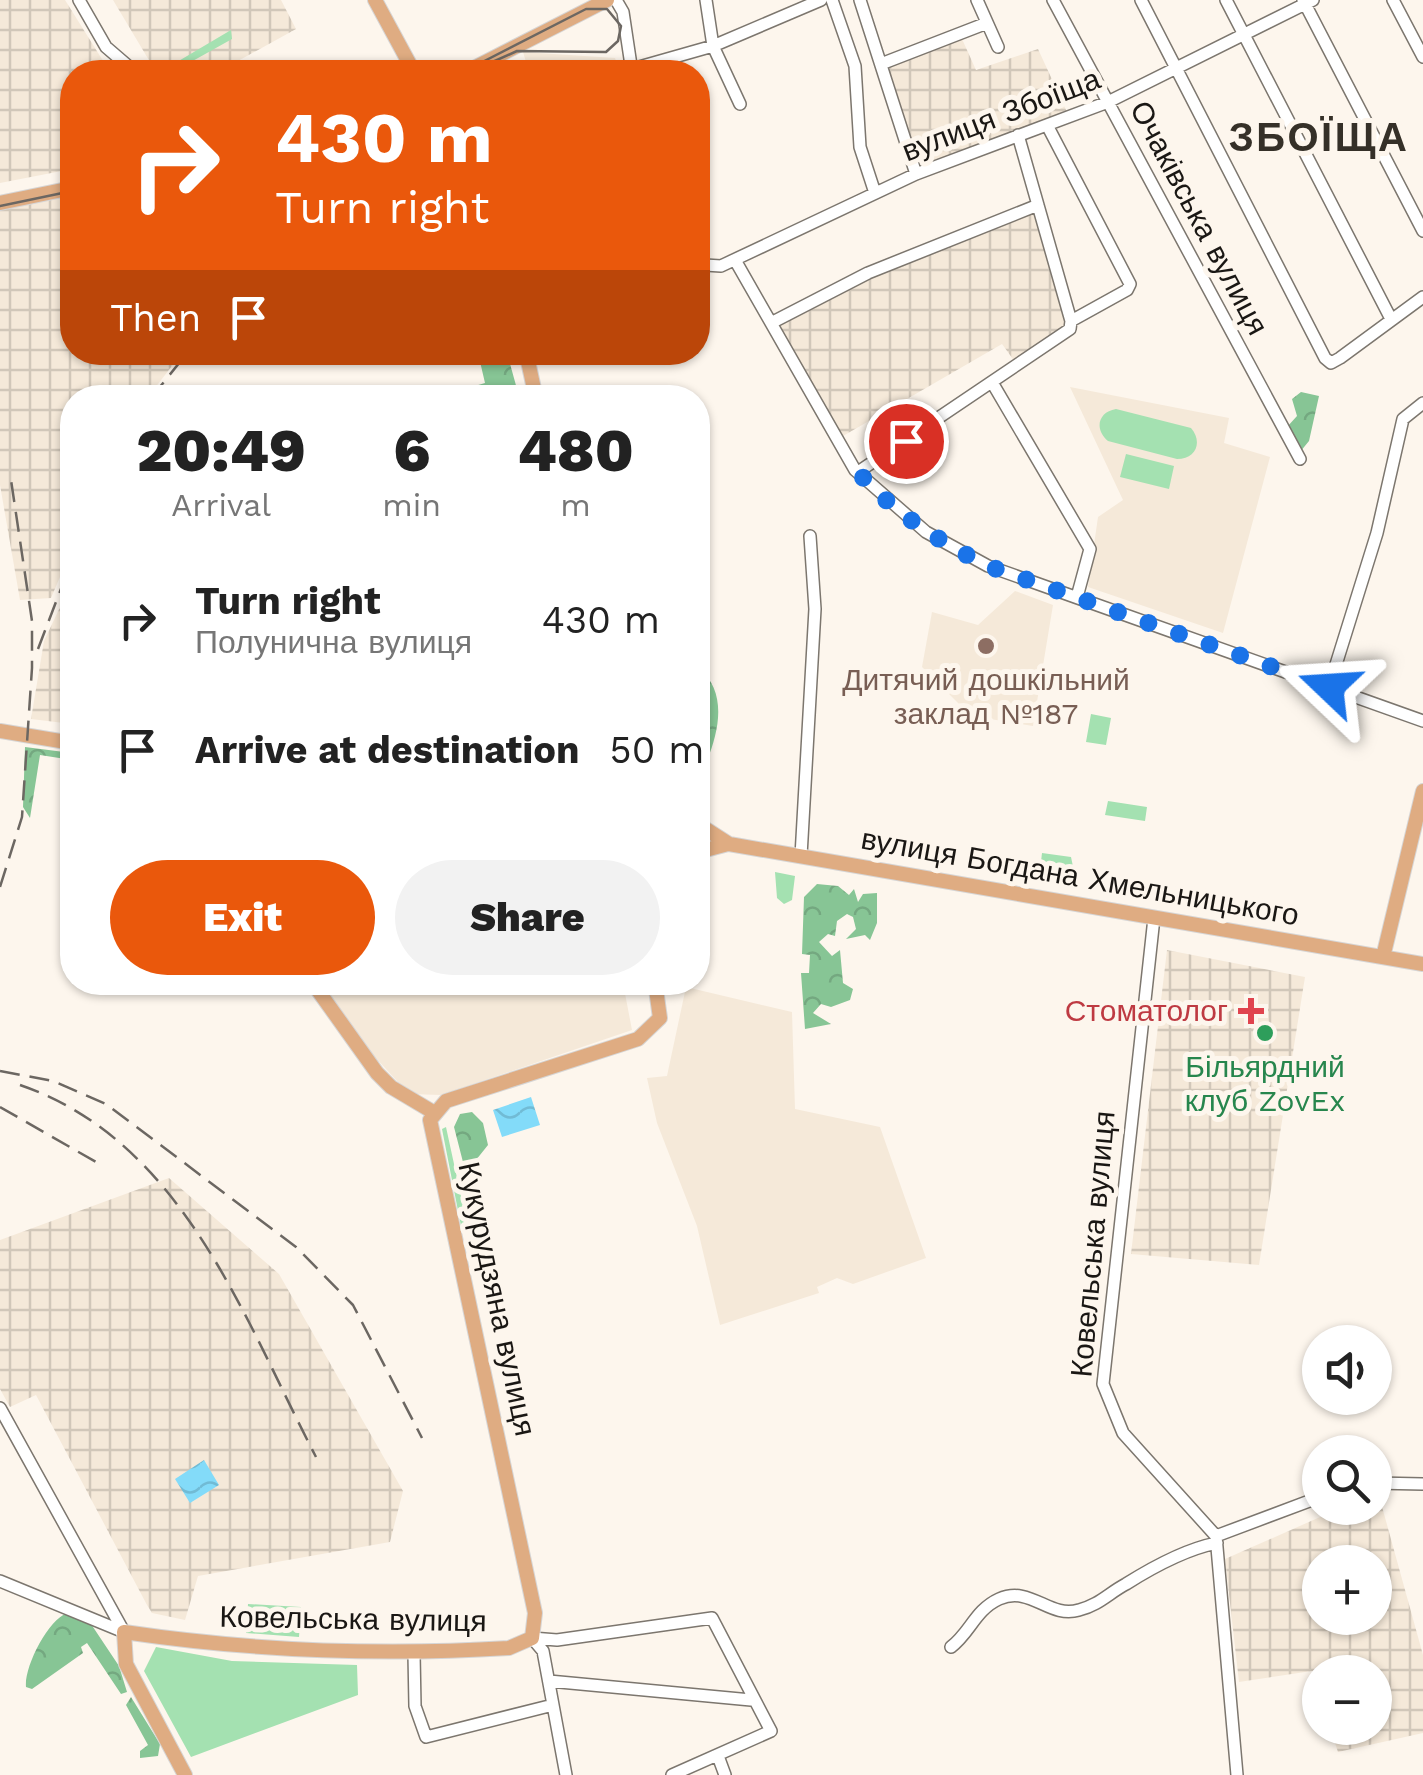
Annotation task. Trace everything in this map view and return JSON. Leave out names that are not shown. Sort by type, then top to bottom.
[{"type":"main road","points":[[376,0],[408,60]]},
{"type":"main road","points":[[490,60],[607,0]]},
{"type":"main road","points":[[0,203],[60,190]]},
{"type":"main road","points":[[0,731],[60,741]]},
{"type":"main road","points":[[1383,958],[1416,852],[1423,792]]},
{"type":"main road","name":"вулиця Богдана Хмельницького","points":[[710,832],[728,844]]},
{"type":"main road","name":"вулиця Богдана Хмельницького","points":[[710,849],[728,844],[1423,964]]},
{"type":"main road","points":[[322,995],[391,1087],[433,1112],[446,1102],[638,1039],[660,1018],[657,995]]},
{"type":"main road","name":"Кукурудзяна вулиця","points":[[433,1112],[431,1128],[536,1613],[532,1638]]},
{"type":"main road","points":[[124,1632],[126,1664],[185,1775]]},
{"type":"main road","name":"Ковельська вулиця","points":[[124,1632],[242,1648],[414,1654],[509,1648],[532,1638]]},
{"type":"street","points":[[79,0],[106,47],[122,60]]},
{"type":"street","points":[[616,0],[623,12],[630,60]]},
{"type":"street","points":[[706,0],[713,46],[740,104]]},
{"type":"street","points":[[668,60],[713,46],[821,0]]},
{"type":"street","points":[[832,0],[854,66],[860,148],[875,193]]},
{"type":"street","points":[[860,0],[916,174]]},
{"type":"street","points":[[977,0],[998,47]]},
{"type":"street","name":"Очаківська вулиця","points":[[1053,0],[1300,459]]},
{"type":"street","points":[[1141,0],[1332,363],[1423,297]]},
{"type":"street","points":[[1226,0],[1391,319]]},
{"type":"street","points":[[1393,0],[1423,57]]},
{"type":"street","points":[[1307,1],[1423,231]]},
{"type":"street","name":"вулиця Збоїща","points":[[710,264],[721,266],[916,174],[1108,102],[1307,1]]},
{"type":"street","points":[[880,64],[987,23]]},
{"type":"street","points":[[1047,125],[1130,284],[1072,322]]},
{"type":"street","points":[[858,472],[1070,329],[1072,322],[1018,135]]},
{"type":"street","points":[[771,324],[868,273],[1038,205]]},
{"type":"street","points":[[735,260],[858,472],[926,532],[954,550],[1077,598],[1423,721]]},
{"type":"street","points":[[993,384],[1090,549],[1077,598]]},
{"type":"street","points":[[1329,687],[1377,533],[1403,420],[1423,403]]},
{"type":"street","points":[[802,856],[815,609],[810,536]]},
{"type":"street","name":"Ковельська вулиця","points":[[1154,918],[1103,1384],[1123,1433],[1217,1540]]},
{"type":"street","points":[[0,1408],[124,1632]]},
{"type":"street","points":[[1392,1483],[1423,1484]]},
{"type":"street","points":[[951,1647],[962,1639],[972,1618],[1003,1597],[1034,1596],[1055,1609],[1077,1611],[1108,1599],[1162,1564],[1302,1505]]},
{"type":"street","points":[[1217,1540],[1237,1775]]},
{"type":"street","name":"Ковельська вулиця","points":[[0,1581],[124,1632]]},
{"type":"street","name":"Ковельська вулиця","points":[[532,1638],[557,1640],[712,1618],[752,1700]]},
{"type":"street","name":"Кукурудзяна вулиця","points":[[532,1638],[543,1651],[566,1775]]},
{"type":"street","points":[[414,1654],[415,1706],[426,1737],[553,1705]]},
{"type":"street","points":[[549,1681],[752,1700],[771,1731],[672,1775]]},
{"type":"street","points":[[718,1756],[726,1775]]},
{"type":"shaded area","points":[[0,0],[65,0],[102,60],[60,60],[60,171],[0,183]]},
{"type":"shaded area","points":[[113,0],[281,0],[296,29],[240,60],[149,60]]},
{"type":"shaded area","points":[[962,39],[976,70],[1038,49],[1067,112],[916,169],[883,68]]},
{"type":"shaded area","points":[[523,52],[616,60],[525,60]]},
{"type":"shaded area","points":[[60,196],[60,365],[173,365],[157,385],[60,385],[60,577],[51,598],[20,600],[0,485],[0,209]]},
{"type":"shaded area","points":[[1036,210],[1069,325],[1015,362],[1002,344],[843,436],[777,324],[888,269]]},
{"type":"shaded area","points":[[1070,387],[1229,418],[1224,443],[1270,457],[1223,633],[1088,587],[1098,517],[1123,500]]},
{"type":"shaded area","name":"Дитячий дошкільний заклад №187","points":[[1015,591],[1053,605],[1033,726],[971,716],[922,667],[932,612],[978,625]]},
{"type":"shaded area","points":[[60,607],[60,723],[31,719],[44,641]]},
{"type":"shaded area","points":[[1167,950],[1305,977],[1259,1265],[1131,1254]]},
{"type":"shaded area","points":[[710,993],[792,1012],[795,1109],[880,1127],[926,1258],[853,1284],[837,1278],[817,1287],[819,1293],[720,1325],[697,1226],[657,1123],[647,1078],[667,1076],[684,995]]},
{"type":"shaded area","points":[[329,995],[625,995],[632,1030],[441,1095],[409,1094],[362,1043]]},
{"type":"shaded area","points":[[169,1178],[279,1274],[403,1491],[390,1542],[198,1576],[185,1620],[152,1613],[36,1395],[10,1407],[0,1389],[0,1240]]},
{"type":"shaded area","points":[[1302,1525],[1387,1525],[1423,1655],[1423,1733],[1392,1740],[1392,1655],[1302,1655],[1302,1673],[1239,1682],[1225,1559]]},
{"type":"shaded area","points":[[1336,1745],[1369,1745],[1338,1752]]},
{"type":"green space","points":[[231,30],[232,39],[194,60],[180,60]]},
{"type":"green space","points":[[481,365],[510,365],[516,385],[478,385],[485,383]]},
{"type":"green space","points":[[1301,392],[1319,396],[1309,441],[1300,452],[1287,427],[1297,416],[1292,399]]},
{"type":"green space","points":[[1116,409],[1191,428],[1197,439],[1196,449],[1177,459],[1108,441],[1100,422],[1105,414]]},
{"type":"green space","points":[[1126,454],[1174,466],[1169,489],[1120,477]]},
{"type":"green space","points":[[710,682],[717,699],[710,752]]},
{"type":"green space","points":[[1091,714],[1111,718],[1106,745],[1086,742]]},
{"type":"green space","points":[[25,747],[60,751],[60,758],[40,755],[30,818],[23,807]]},
{"type":"green space","points":[[1108,801],[1147,807],[1145,821],[1105,815]]},
{"type":"green space","points":[[1042,853],[1071,857],[1075,876],[1040,870]]},
{"type":"green space","points":[[775,872],[795,876],[792,900],[784,904],[777,898]]},
{"type":"green space","points":[[817,884],[838,886],[849,895],[854,889],[858,902],[863,894],[877,893],[877,923],[870,940],[865,935],[846,939],[856,929],[853,917],[847,914],[837,921],[835,936],[828,934],[819,942],[832,956],[840,950],[843,983],[853,989],[850,1000],[831,1007],[821,1004],[813,1013],[831,1024],[805,1029],[801,973],[809,973],[810,955],[802,954],[804,897]]},
{"type":"green space","points":[[472,1112],[483,1123],[488,1145],[472,1165],[464,1166],[454,1127],[460,1114]]},
{"type":"green space","points":[[446,1127],[467,1224],[461,1226],[442,1129]]},
{"type":"green space","points":[[248,1604],[301,1607],[299,1637],[246,1633]]},
{"type":"green space","points":[[67,1613],[87,1618],[119,1666],[127,1692],[121,1694],[87,1643],[81,1647],[83,1653],[32,1689],[26,1687],[39,1645],[52,1625]]},
{"type":"green space","points":[[156,1647],[232,1661],[357,1665],[358,1695],[191,1757],[144,1671]]},
{"type":"green space","points":[[131,1697],[160,1744],[158,1756],[140,1758],[140,1751],[148,1745],[126,1705]]},
{"type":"water","points":[[531,1097],[540,1125],[502,1137],[493,1110]]},
{"type":"water","points":[[204,1460],[219,1485],[190,1503],[175,1479]]},
{"type":"tram line","points":[[486,60],[586,9],[607,9],[621,26],[618,41],[606,52],[517,51],[497,60]]},
{"type":"tram line","points":[[0,206],[60,194]]},
{"type":"railway","points":[[161,385],[178,365]]},
{"type":"railway","points":[[0,887],[22,817],[32,668],[32,621],[11,480]]},
{"type":"railway","points":[[38,649],[60,591]]},
{"type":"railway","points":[[0,1071],[53,1081],[106,1104],[296,1247],[353,1305],[422,1438]]},
{"type":"railway","points":[[20,1085],[77,1111],[125,1147],[166,1190],[233,1293],[316,1457]]},
{"type":"railway","points":[[0,1107],[96,1162]]},
{"type":"place","name":"Дитячий дошкільний заклад №187","points":[[986,646]]},
{"type":"place","name":"Стоматолог","points":[[1251,1011]]},
{"type":"place","name":"Більярдний клуб ZovEx","points":[[1265,1033]]},
{"type":"district","name":"ЗБОЇЩА","points":[[1319,137]]},
{"type":"route","points":[[906,441],[858,472],[926,532],[954,550],[988,566],[1329,687]]}]
